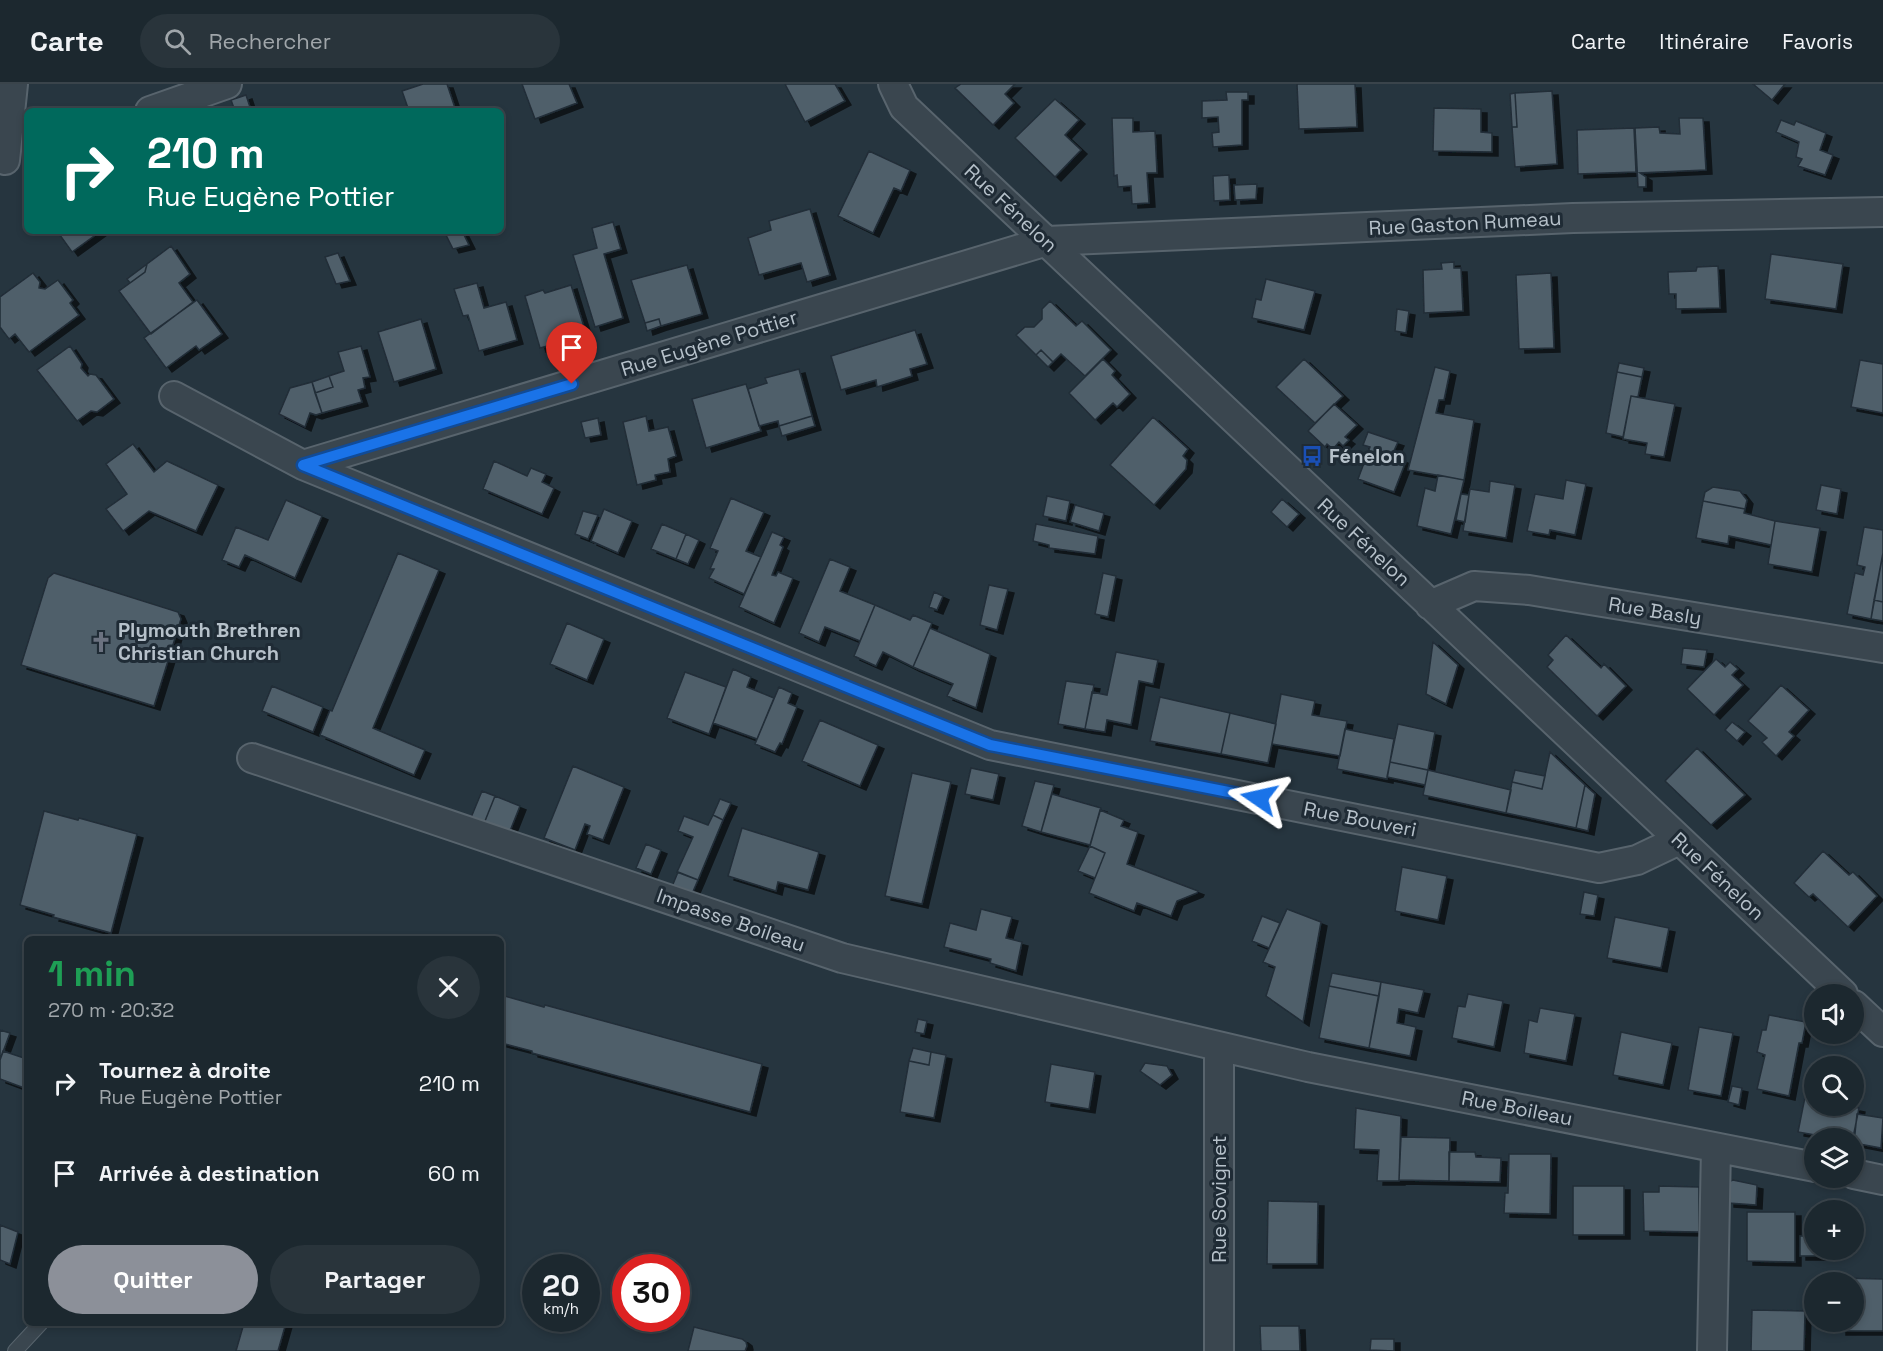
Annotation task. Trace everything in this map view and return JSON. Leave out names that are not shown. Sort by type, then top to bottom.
[{"type":"street","points":[[11,158],[13,84]]},
{"type":"street","points":[[159,108],[227,84]]},
{"type":"street","name":"Rue Fénelon","points":[[893,84],[904,107],[1832,984]]},
{"type":"street","name":"Rue Gaston Rumeau","points":[[1047,242],[1574,218],[1883,212]]},
{"type":"street","name":"Rue Eugène Pottier","points":[[303,465],[1047,242]]},
{"type":"street","name":"Rue Bouveri","points":[[174,396],[303,465],[990,745],[1599,868],[1637,861],[1679,840]]},
{"type":"street","name":"Rue Basly","points":[[1430,605],[1474,586],[1529,590],[1883,648]]},
{"type":"street","name":"Impasse Boileau","points":[[252,758],[842,958],[1219,1047]]},
{"type":"street","points":[[1864,1014],[1883,1032]]},
{"type":"street","name":"Rue Boileau","points":[[1219,1047],[1319,1069],[1804,1165]]},
{"type":"street","name":"Rue Sovignet","points":[[1219,1047],[1220,1351]]},
{"type":"street","points":[[1712,1351],[1716,1148]]},
{"type":"street","points":[[1864,1176],[1883,1180]]},
{"type":"lane","points":[[15,1351],[38,1326]]},
{"type":"building","points":[[423,84],[447,84],[455,108],[408,108],[402,91]]},
{"type":"building","points":[[522,84],[569,84],[577,103],[535,119]]},
{"type":"building","points":[[785,84],[835,84],[845,101],[805,122]]},
{"type":"building","points":[[961,84],[1015,84],[1005,94],[1014,103],[993,125],[955,88]]},
{"type":"building","points":[[1297,84],[1355,84],[1357,127],[1299,129]]},
{"type":"building","points":[[1753,84],[1785,84],[1772,100]]},
{"type":"building","points":[[1552,91],[1557,164],[1515,167],[1512,127],[1517,127],[1515,93]]},
{"type":"building","points":[[1226,92],[1248,92],[1248,100],[1242,100],[1242,145],[1213,147],[1212,133],[1219,132],[1218,117],[1202,118],[1202,101],[1227,100]]},
{"type":"building","points":[[1515,93],[1517,127],[1512,127],[1510,94]]},
{"type":"building","points":[[246,95],[250,108],[234,108],[231,100]]},
{"type":"building","points":[[1055,99],[1079,120],[1065,135],[1081,150],[1055,177],[1015,138]]},
{"type":"building","points":[[1434,108],[1481,109],[1481,132],[1492,133],[1492,152],[1433,151]]},
{"type":"building","points":[[1112,118],[1133,118],[1133,132],[1155,131],[1157,173],[1147,173],[1149,203],[1132,204],[1131,186],[1118,187],[1117,175],[1114,176]]},
{"type":"building","points":[[1679,118],[1703,118],[1706,170],[1640,173],[1646,177],[1646,187],[1638,187],[1635,128],[1659,127],[1660,133],[1680,134]]},
{"type":"building","points":[[1781,120],[1794,125],[1796,121],[1826,133],[1820,150],[1833,155],[1825,175],[1798,166],[1802,159],[1796,157],[1799,142],[1776,132]]},
{"type":"building","points":[[1634,128],[1636,172],[1578,174],[1577,130]]},
{"type":"building","points":[[869,151],[910,170],[901,191],[894,188],[873,233],[838,216]]},
{"type":"building","points":[[1229,175],[1230,200],[1214,201],[1213,176]]},
{"type":"building","points":[[1257,184],[1256,199],[1235,200],[1234,185]]},
{"type":"building","points":[[810,209],[830,275],[807,282],[801,263],[759,275],[748,238],[771,230],[769,221]]},
{"type":"building","points":[[613,222],[621,249],[604,254],[623,318],[595,327],[573,255],[597,248],[592,228]]},
{"type":"building","points":[[59,234],[97,234],[72,252]]},
{"type":"building","points":[[446,234],[464,234],[469,245],[453,249]]},
{"type":"building","points":[[171,246],[190,274],[179,283],[193,302],[151,334],[119,291],[145,272],[147,264]]},
{"type":"building","points":[[338,253],[350,281],[336,284],[325,257]]},
{"type":"building","points":[[1771,254],[1843,264],[1836,309],[1765,299]]},
{"type":"building","points":[[1454,262],[1454,268],[1461,268],[1463,311],[1424,313],[1423,270],[1442,269],[1441,263]]},
{"type":"building","points":[[147,264],[145,272],[130,283],[127,279]]},
{"type":"building","points":[[687,265],[702,314],[661,326],[659,319],[645,323],[631,280]]},
{"type":"building","points":[[1718,266],[1720,308],[1676,309],[1676,294],[1669,294],[1668,272],[1696,271],[1697,267]]},
{"type":"building","points":[[33,273],[40,282],[39,288],[45,289],[58,280],[73,300],[70,303],[79,315],[29,352],[15,334],[9,339],[0,327],[0,297]]},
{"type":"building","points":[[1551,273],[1554,348],[1519,349],[1516,275]]},
{"type":"building","points":[[1266,279],[1315,291],[1304,330],[1252,318],[1256,299],[1261,300]]},
{"type":"building","points":[[477,283],[484,308],[506,302],[517,340],[479,351],[468,315],[463,316],[454,289]]},
{"type":"building","points":[[571,285],[585,330],[564,336],[566,341],[540,348],[525,296]]},
{"type":"building","points":[[197,300],[222,334],[199,350],[196,346],[166,368],[144,338]]},
{"type":"building","points":[[1050,301],[1076,326],[1082,321],[1111,350],[1085,376],[1061,354],[1053,362],[1041,350],[1036,355],[1016,335],[1025,327],[1034,327],[1042,319],[1042,309]]},
{"type":"building","points":[[1397,309],[1409,311],[1406,333],[1395,331]]},
{"type":"building","points":[[421,319],[436,369],[394,382],[378,332]]},
{"type":"building","points":[[659,319],[661,326],[647,331],[645,323]]},
{"type":"building","points":[[915,330],[927,364],[910,369],[912,376],[877,387],[876,380],[841,390],[831,356]]},
{"type":"building","points":[[70,346],[82,364],[81,368],[88,376],[96,375],[114,399],[97,412],[91,411],[77,421],[37,370]]},
{"type":"building","points":[[361,346],[370,377],[363,378],[365,388],[358,390],[362,402],[322,413],[315,393],[333,387],[329,376],[344,371],[338,352]]},
{"type":"building","points":[[1041,350],[1053,362],[1048,367],[1036,355]]},
{"type":"building","points":[[1103,359],[1115,371],[1112,375],[1130,394],[1117,407],[1113,403],[1095,420],[1069,393]]},
{"type":"building","points":[[1304,359],[1343,396],[1315,423],[1276,387]]},
{"type":"building","points":[[1860,360],[1883,364],[1883,413],[1851,407]]},
{"type":"building","points":[[1619,363],[1644,368],[1642,377],[1617,372]]},
{"type":"building","points":[[1435,367],[1450,371],[1444,400],[1439,400],[1436,413],[1474,420],[1464,480],[1408,470]]},
{"type":"building","points":[[799,369],[812,416],[779,426],[778,421],[759,426],[748,389],[767,383],[765,378]]},
{"type":"building","points":[[1617,372],[1642,377],[1638,397],[1631,396],[1623,437],[1606,433]]},
{"type":"building","points":[[329,376],[333,387],[315,393],[312,382]]},
{"type":"building","points":[[312,382],[322,413],[316,415],[310,413],[305,427],[279,414],[290,388]]},
{"type":"building","points":[[746,384],[761,431],[706,448],[692,399]]},
{"type":"building","points":[[1631,396],[1675,404],[1664,457],[1645,454],[1647,443],[1623,439]]},
{"type":"building","points":[[1334,404],[1357,425],[1345,437],[1349,440],[1343,446],[1339,442],[1333,449],[1327,444],[1325,447],[1308,431]]},
{"type":"building","points":[[646,416],[649,431],[668,427],[676,456],[668,459],[670,472],[655,475],[656,480],[637,485],[623,422]]},
{"type":"building","points":[[812,416],[815,426],[782,436],[779,426]]},
{"type":"building","points":[[1153,417],[1188,449],[1183,456],[1187,460],[1186,469],[1154,505],[1110,465]]},
{"type":"building","points":[[598,418],[601,435],[585,438],[581,422]]},
{"type":"building","points":[[1368,432],[1398,442],[1392,455],[1406,461],[1394,492],[1358,479],[1370,447],[1363,445]]},
{"type":"building","points":[[133,444],[154,472],[167,461],[218,485],[196,531],[149,511],[123,531],[106,509],[127,494],[106,464]]},
{"type":"building","points":[[494,461],[527,476],[531,468],[546,474],[542,482],[554,488],[542,514],[483,489]]},
{"type":"building","points":[[1438,475],[1464,480],[1451,534],[1417,526],[1425,488],[1435,491]]},
{"type":"building","points":[[1566,480],[1586,484],[1575,535],[1550,530],[1549,535],[1527,531],[1535,494],[1563,499]]},
{"type":"building","points":[[1490,481],[1515,485],[1506,538],[1463,531],[1470,489],[1489,492]]},
{"type":"building","points":[[1821,485],[1841,489],[1837,514],[1816,510]]},
{"type":"building","points":[[1713,487],[1740,491],[1747,500],[1745,509],[1703,501],[1705,492]]},
{"type":"building","points":[[1461,494],[1469,495],[1465,522],[1456,520]]},
{"type":"building","points":[[1047,496],[1070,501],[1066,521],[1043,516]]},
{"type":"building","points":[[731,498],[764,512],[746,551],[761,557],[744,594],[709,578],[714,569],[710,569],[718,551],[710,548]]},
{"type":"building","points":[[1282,499],[1299,514],[1287,527],[1271,512]]},
{"type":"building","points":[[286,500],[322,516],[295,578],[245,555],[239,567],[222,560],[236,527],[268,540]]},
{"type":"building","points":[[1703,501],[1745,509],[1744,513],[1775,521],[1771,545],[1729,536],[1728,544],[1696,538]]},
{"type":"building","points":[[1075,505],[1104,513],[1099,531],[1070,522]]},
{"type":"building","points":[[604,509],[632,521],[618,553],[591,541]]},
{"type":"building","points":[[583,511],[598,515],[588,539],[575,534]]},
{"type":"building","points":[[1775,521],[1820,528],[1812,572],[1768,564]]},
{"type":"building","points":[[662,524],[686,534],[676,559],[651,549]]},
{"type":"building","points":[[1036,524],[1098,536],[1095,554],[1049,548],[1049,545],[1033,541]]},
{"type":"building","points":[[1864,527],[1883,530],[1883,553],[1871,619],[1847,614],[1855,573],[1863,575],[1865,567],[1857,565]]},
{"type":"building","points":[[772,532],[784,537],[780,545],[783,547],[772,575],[776,576],[778,572],[793,578],[774,623],[739,607]]},
{"type":"building","points":[[686,534],[699,540],[688,564],[676,559]]},
{"type":"building","points":[[398,553],[439,570],[373,728],[425,750],[414,775],[320,735]]},
{"type":"building","points":[[1883,553],[1883,602],[1874,600]]},
{"type":"building","points":[[830,559],[850,567],[840,591],[875,605],[860,641],[825,627],[819,642],[799,633]]},
{"type":"building","name":"Plymouth Brethren Christian Church","points":[[54,573],[178,612],[181,619],[154,706],[21,665],[48,578]]},
{"type":"building","points":[[1103,573],[1116,576],[1108,617],[1095,614]]},
{"type":"building","points":[[989,585],[1008,589],[997,630],[980,625]]},
{"type":"building","points":[[934,592],[943,596],[937,610],[929,607]]},
{"type":"building","points":[[1874,600],[1883,602],[1883,621],[1871,619]]},
{"type":"building","points":[[875,605],[910,620],[913,615],[932,623],[913,667],[883,652],[876,666],[854,656]]},
{"type":"building","points":[[567,623],[604,639],[587,680],[550,664]]},
{"type":"building","points":[[930,628],[990,654],[976,708],[947,696],[953,684],[913,667]]},
{"type":"building","points":[[1566,635],[1601,668],[1604,664],[1626,686],[1597,716],[1547,667],[1553,660],[1548,655]]},
{"type":"building","points":[[1433,642],[1458,665],[1446,704],[1426,694]]},
{"type":"building","points":[[1683,648],[1707,650],[1704,667],[1681,664]]},
{"type":"building","points":[[1116,652],[1158,660],[1153,684],[1139,681],[1131,725],[1107,720],[1105,732],[1085,729],[1092,692],[1107,695]]},
{"type":"building","points":[[1716,659],[1725,667],[1730,662],[1738,669],[1732,675],[1743,685],[1714,715],[1687,689]]},
{"type":"building","points":[[733,669],[751,677],[747,687],[774,698],[757,739],[713,723]]},
{"type":"building","points":[[685,672],[726,687],[709,734],[667,718]]},
{"type":"building","points":[[1066,681],[1094,685],[1085,729],[1058,724]]},
{"type":"building","points":[[1781,685],[1809,710],[1789,732],[1794,736],[1776,756],[1762,742],[1767,738],[1748,721]]},
{"type":"building","points":[[272,686],[323,707],[313,732],[262,711]]},
{"type":"building","points":[[779,687],[792,693],[788,703],[797,707],[782,744],[780,743],[775,752],[755,744]]},
{"type":"building","points":[[1281,694],[1315,701],[1312,715],[1347,721],[1340,756],[1272,744]]},
{"type":"building","points":[[1160,697],[1230,713],[1221,754],[1150,741]]},
{"type":"building","points":[[1230,713],[1276,724],[1268,763],[1221,754]]},
{"type":"building","points":[[820,720],[878,745],[860,786],[802,761]]},
{"type":"building","points":[[1732,722],[1745,732],[1737,741],[1725,730]]},
{"type":"building","points":[[1398,724],[1435,732],[1428,770],[1390,762]]},
{"type":"building","points":[[1345,729],[1394,739],[1387,779],[1337,769]]},
{"type":"building","points":[[1697,748],[1745,795],[1711,825],[1665,781]]},
{"type":"building","points":[[1550,752],[1585,785],[1576,828],[1506,813],[1512,782],[1542,789]]},
{"type":"building","points":[[1390,762],[1428,770],[1425,785],[1387,777]]},
{"type":"building","points":[[573,766],[624,787],[603,840],[587,834],[590,826],[585,824],[575,850],[544,838]]},
{"type":"building","points":[[971,768],[999,774],[993,800],[965,794]]},
{"type":"building","points":[[1428,770],[1511,790],[1506,813],[1423,795]]},
{"type":"building","points":[[1515,770],[1545,776],[1542,789],[1512,782]]},
{"type":"building","points":[[912,773],[951,782],[922,904],[885,896]]},
{"type":"building","points":[[1035,781],[1054,785],[1041,832],[1022,826]]},
{"type":"building","points":[[1585,785],[1595,794],[1588,831],[1576,828]]},
{"type":"building","points":[[482,791],[495,796],[483,826],[470,820]]},
{"type":"building","points":[[1052,794],[1101,808],[1090,845],[1041,832]]},
{"type":"building","points":[[495,796],[520,806],[508,836],[483,826]]},
{"type":"building","points":[[720,799],[731,803],[723,820],[713,815]]},
{"type":"building","points":[[1100,810],[1124,820],[1121,826],[1138,832],[1127,864],[1198,891],[1197,893],[1177,901],[1171,916],[1137,903],[1134,911],[1089,893],[1105,853],[1090,846]]},
{"type":"building","points":[[44,811],[137,834],[111,933],[20,905]]},
{"type":"building","points":[[713,815],[723,820],[698,880],[677,872],[693,837],[678,831],[684,816],[708,825]]},
{"type":"building","points":[[742,828],[819,852],[808,890],[778,882],[776,891],[728,876]]},
{"type":"building","points":[[646,844],[661,850],[651,874],[636,868]]},
{"type":"building","points":[[1090,846],[1105,853],[1095,878],[1078,871]]},
{"type":"building","points":[[1823,851],[1849,875],[1853,872],[1877,896],[1848,927],[1813,894],[1809,897],[1794,883]]},
{"type":"building","points":[[1402,867],[1447,876],[1438,920],[1395,911]]},
{"type":"building","points":[[678,872],[698,880],[691,896],[671,889]]},
{"type":"building","points":[[1584,892],[1598,895],[1594,916],[1580,914]]},
{"type":"building","points":[[981,909],[1012,917],[1006,938],[1022,942],[1016,971],[990,963],[991,959],[944,947],[950,923],[976,930]]},
{"type":"building","points":[[1287,909],[1321,922],[1303,1022],[1266,996],[1275,967],[1263,962]]},
{"type":"building","points":[[1262,916],[1280,923],[1269,948],[1252,941]]},
{"type":"building","points":[[1615,917],[1669,928],[1661,968],[1607,958]]},
{"type":"building","points":[[1332,973],[1381,982],[1379,996],[1329,986]]},
{"type":"building","points":[[1381,982],[1424,990],[1418,1013],[1399,1009],[1397,1023],[1416,1027],[1410,1056],[1369,1048]]},
{"type":"building","points":[[1329,986],[1379,996],[1369,1048],[1319,1038]]},
{"type":"building","points":[[1468,994],[1503,1001],[1494,1047],[1452,1038],[1458,1006],[1465,1007]]},
{"type":"building","points":[[504,996],[762,1064],[750,1112],[532,1053],[532,1051],[504,1044]]},
{"type":"building","points":[[1540,1008],[1575,1014],[1566,1061],[1524,1053],[1529,1020],[1537,1022]]},
{"type":"building","points":[[1769,1015],[1804,1022],[1802,1043],[1799,1043],[1789,1096],[1757,1089],[1765,1055],[1757,1052],[1762,1030],[1766,1030]]},
{"type":"building","points":[[918,1019],[927,1021],[924,1034],[915,1032]]},
{"type":"building","points":[[1699,1027],[1733,1033],[1721,1096],[1688,1090]]},
{"type":"building","points":[[0,1030],[10,1033],[0,1060]]},
{"type":"building","points":[[1621,1032],[1672,1043],[1663,1085],[1613,1075]]},
{"type":"building","points":[[913,1048],[931,1052],[929,1065],[909,1061]]},
{"type":"building","points":[[3,1051],[24,1058],[24,1088],[0,1079],[0,1060]]},
{"type":"building","points":[[931,1052],[946,1055],[934,1118],[900,1112],[909,1061],[929,1065]]},
{"type":"building","points":[[1145,1063],[1167,1066],[1172,1075],[1160,1085],[1140,1071]]},
{"type":"building","points":[[1051,1064],[1095,1072],[1089,1109],[1045,1102]]},
{"type":"building","points":[[1732,1086],[1742,1088],[1739,1105],[1728,1102]]},
{"type":"building","points":[[1804,1102],[1804,1116],[1857,1116],[1855,1128],[1804,1128],[1804,1133],[1798,1132]]},
{"type":"building","points":[[1356,1108],[1401,1116],[1399,1181],[1377,1181],[1379,1150],[1354,1149]]},
{"type":"building","points":[[1857,1116],[1883,1118],[1881,1148],[1864,1145],[1864,1128],[1856,1128]]},
{"type":"building","points":[[1401,1137],[1450,1138],[1449,1181],[1399,1180]]},
{"type":"building","points":[[1449,1152],[1475,1152],[1476,1157],[1501,1158],[1500,1182],[1449,1181]]},
{"type":"building","points":[[1509,1154],[1551,1154],[1550,1214],[1504,1213],[1505,1193],[1508,1193]]},
{"type":"building","points":[[1733,1180],[1757,1185],[1756,1205],[1728,1203],[1728,1182]]},
{"type":"building","points":[[1573,1186],[1624,1186],[1624,1235],[1573,1235]]},
{"type":"building","points":[[1659,1186],[1699,1187],[1699,1232],[1644,1231],[1643,1192],[1659,1192]]},
{"type":"building","points":[[1268,1201],[1318,1202],[1317,1264],[1267,1264]]},
{"type":"building","points":[[1747,1212],[1795,1212],[1795,1262],[1747,1261]]},
{"type":"building","points":[[0,1225],[18,1232],[10,1264],[0,1260]]},
{"type":"building","points":[[1800,1236],[1804,1236],[1804,1256],[1800,1256]]},
{"type":"building","points":[[1864,1279],[1883,1279],[1883,1331],[1864,1331]]},
{"type":"building","points":[[1752,1310],[1804,1311],[1804,1351],[1751,1351]]},
{"type":"building","points":[[243,1326],[285,1326],[278,1351],[236,1351]]},
{"type":"building","points":[[1260,1326],[1299,1326],[1300,1351],[1261,1351]]},
{"type":"building","points":[[694,1327],[742,1339],[747,1346],[745,1351],[688,1351]]},
{"type":"building","points":[[1371,1339],[1394,1339],[1394,1351],[1370,1350]]},
{"type":"place","name":"Fénelon","points":[[1312,456]]},
{"type":"place","name":"Plymouth Brethren Christian Church","points":[[101,642]]},
{"type":"route","points":[[572,384],[303,465],[990,745],[1259,798]]}]
